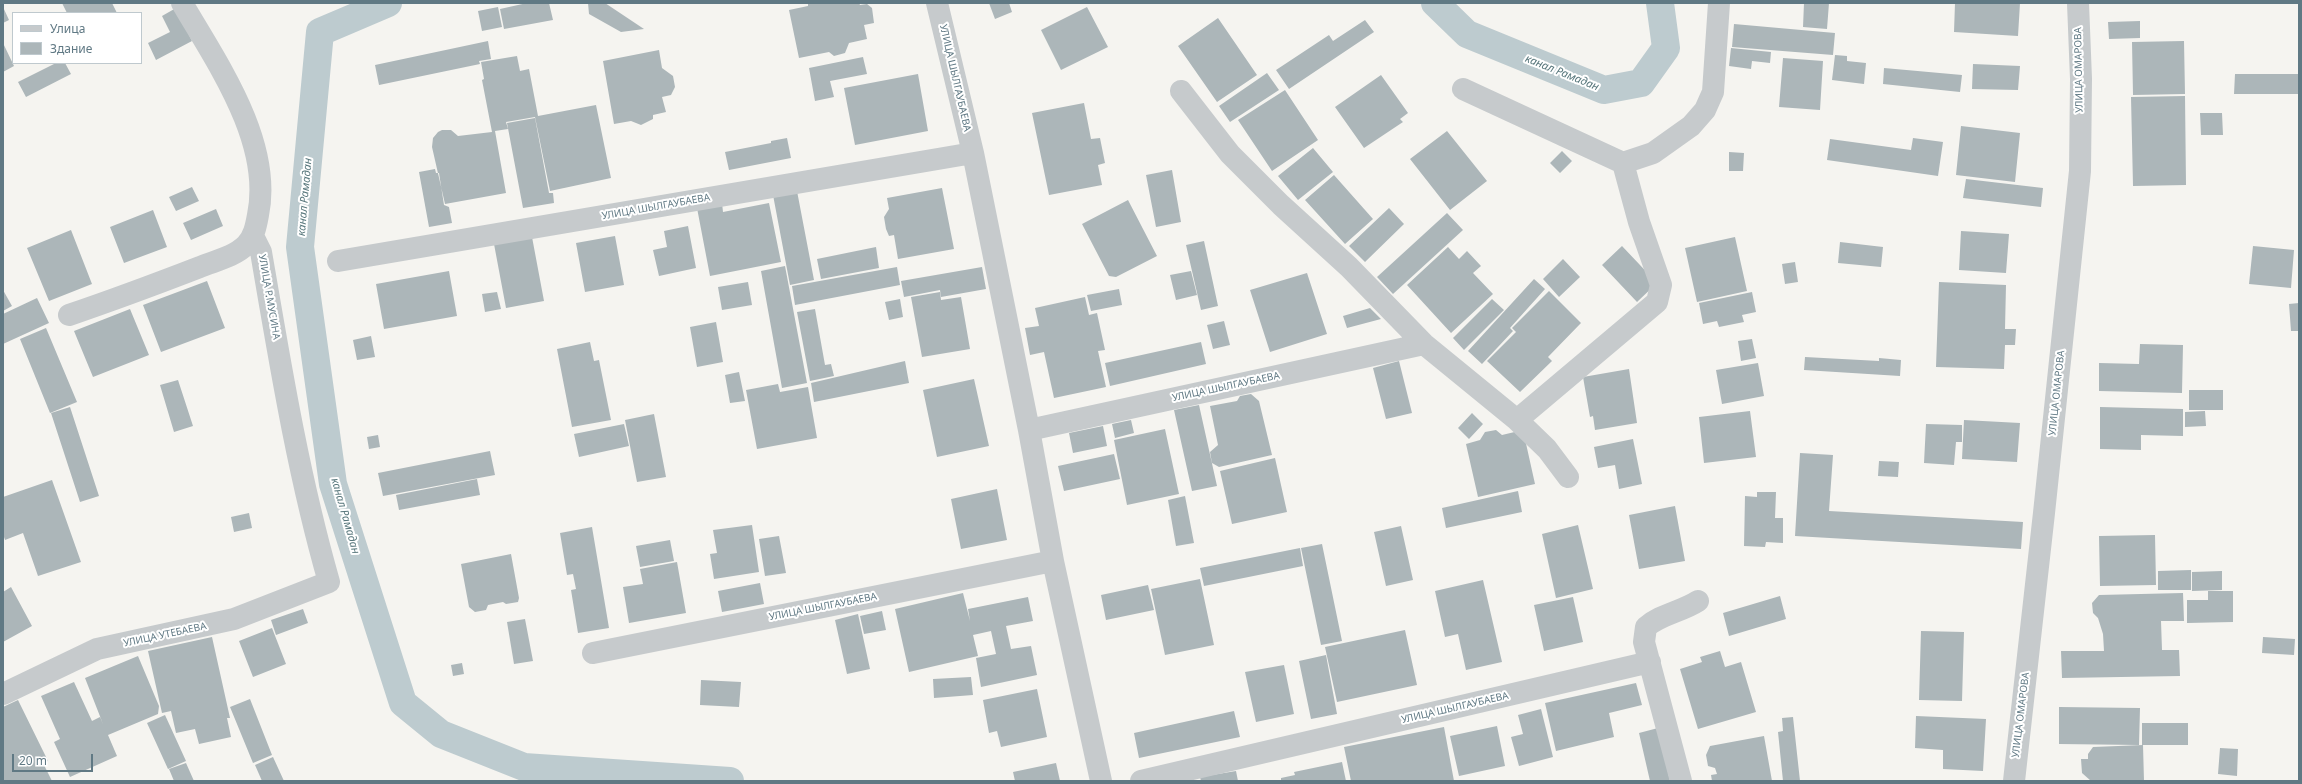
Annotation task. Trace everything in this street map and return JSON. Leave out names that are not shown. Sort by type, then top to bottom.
[{"type":"street","points":[[69,315],[236,253],[253,236],[261,203],[260,176],[254,146],[237,101],[182,3]]},
{"type":"street","name":"УЛИЦА ШЫЛГАУБАЕВА","points":[[937,3],[973,153],[1029,430],[1053,561],[1101,781]]},
{"type":"street","points":[[1463,89],[1623,163],[1653,153],[1691,126],[1705,110],[1713,92],[1719,3]]},
{"type":"street","name":"УЛИЦА ОМАРОВА","points":[[2014,781],[2044,520],[2080,171],[2081,80],[2078,3]]},
{"type":"street","points":[[1181,91],[1230,154],[1281,206],[1349,267],[1424,344],[1518,420],[1547,449],[1568,477]]},
{"type":"street","name":"УЛИЦА ШЫЛГАУБАЕВА","points":[[338,261],[973,153]]},
{"type":"street","points":[[1518,420],[1657,302],[1661,285],[1639,222],[1623,163]]},
{"type":"street","name":"УЛИЦА Р.МУСИНА","points":[[253,236],[262,252],[288,410],[310,515],[330,582]]},
{"type":"street","name":"УЛИЦА ШЫЛГАУБАЕВА","points":[[1029,430],[1424,344]]},
{"type":"street","name":"УЛИЦА ШЫЛГАУБАЕВА","points":[[594,654],[1053,561]]},
{"type":"street","name":"УЛИЦА УТЕБАЕВА","points":[[3,694],[97,650],[234,619],[330,582]]},
{"type":"street","points":[[1681,781],[1644,642],[1646,627],[1656,619],[1684,610],[1698,601]]},
{"type":"street","name":"УЛИЦА ШЫЛГАУБАЕВА","points":[[1141,781],[1650,662]]},
{"type":"building","points":[[62,3],[112,3],[116,12],[66,12]]},
{"type":"building","points":[[527,3],[549,3],[553,20],[504,29],[500,9]]},
{"type":"building","points":[[588,3],[605,3],[644,29],[621,32],[589,14]]},
{"type":"building","points":[[808,3],[867,4],[872,8],[874,23],[864,25],[867,39],[849,43],[845,53],[834,56],[829,52],[799,58],[789,10],[808,6]]},
{"type":"building","points":[[989,3],[1009,3],[1012,12],[995,19]]},
{"type":"building","points":[[1804,3],[1829,3],[1827,29],[1803,27]]},
{"type":"building","points":[[1955,3],[2020,3],[2018,36],[1954,32]]},
{"type":"building","points":[[3,7],[9,20],[3,23]]},
{"type":"building","points":[[498,7],[502,27],[482,31],[478,11]]},
{"type":"building","points":[[1087,7],[1108,47],[1061,70],[1041,30]]},
{"type":"building","points":[[176,8],[192,41],[156,60],[148,43],[170,32],[162,16]]},
{"type":"building","points":[[1218,18],[1257,75],[1217,102],[1178,46]]},
{"type":"building","points":[[1365,20],[1374,32],[1289,89],[1276,70],[1329,35],[1333,41]]},
{"type":"building","points":[[2140,21],[2140,38],[2109,39],[2108,22]]},
{"type":"building","points":[[1734,24],[1835,33],[1833,55],[1732,47]]},
{"type":"building","points":[[488,41],[491,59],[479,61],[480,64],[379,85],[375,65]]},
{"type":"building","points":[[2184,41],[2185,94],[2133,95],[2132,42]]},
{"type":"building","points":[[3,43],[14,66],[3,72]]},
{"type":"building","points":[[1731,48],[1771,52],[1770,63],[1752,61],[1751,69],[1729,66]]},
{"type":"building","points":[[659,50],[662,68],[673,76],[675,87],[671,95],[662,97],[666,112],[653,115],[653,119],[641,125],[631,121],[614,124],[603,61]]},
{"type":"building","points":[[1835,55],[1847,56],[1847,61],[1866,63],[1864,84],[1832,80]]},
{"type":"building","points":[[517,56],[520,71],[529,69],[538,116],[596,105],[611,178],[550,191],[535,117],[506,122],[508,129],[495,131],[506,193],[445,204],[432,147],[433,138],[442,130],[451,130],[458,136],[492,132],[482,80],[484,79],[481,62]]},
{"type":"building","points":[[863,57],[867,74],[830,81],[834,97],[815,101],[809,68]]},
{"type":"building","points":[[1783,58],[1823,61],[1820,110],[1779,107]]},
{"type":"building","points":[[54,64],[66,64],[71,74],[26,97],[18,82]]},
{"type":"building","points":[[1973,64],[2020,66],[2018,90],[1972,89]]},
{"type":"building","points":[[1884,68],[1962,75],[1960,92],[1883,84]]},
{"type":"building","points":[[1267,73],[1279,90],[1230,122],[1219,106]]},
{"type":"building","points":[[918,74],[928,131],[855,145],[844,88]]},
{"type":"building","points":[[2235,74],[2299,74],[2299,94],[2234,94]]},
{"type":"building","points":[[1381,75],[1408,113],[1400,119],[1403,122],[1364,148],[1335,107]]},
{"type":"building","points":[[1285,90],[1318,140],[1272,171],[1238,120]]},
{"type":"building","points":[[2185,96],[2186,185],[2133,186],[2131,97]]},
{"type":"building","points":[[1084,103],[1091,139],[1100,138],[1105,163],[1098,165],[1102,185],[1049,195],[1032,113]]},
{"type":"building","points":[[2200,113],[2222,113],[2223,135],[2201,135]]},
{"type":"building","points":[[535,118],[549,193],[553,193],[554,203],[523,208],[507,123]]},
{"type":"building","points":[[1961,126],[2020,133],[2015,182],[1956,175]]},
{"type":"building","points":[[1447,131],[1487,181],[1450,210],[1410,159]]},
{"type":"building","points":[[787,138],[791,158],[729,170],[725,152],[771,143],[771,141]]},
{"type":"building","points":[[1913,138],[1943,142],[1938,176],[1827,160],[1830,139],[1911,150]]},
{"type":"building","points":[[1313,148],[1333,172],[1298,200],[1278,176]]},
{"type":"building","points":[[1562,151],[1572,161],[1560,173],[1550,163]]},
{"type":"building","points":[[1729,152],[1744,153],[1743,171],[1729,171]]},
{"type":"building","points":[[435,169],[436,173],[439,173],[444,205],[449,207],[452,223],[429,227],[419,172]]},
{"type":"building","points":[[1172,170],[1181,222],[1156,227],[1146,175]]},
{"type":"building","points":[[1334,175],[1373,219],[1345,244],[1305,200]]},
{"type":"building","points":[[1966,179],[2043,188],[2041,207],[1963,198]]},
{"type":"building","points":[[192,187],[199,201],[176,211],[169,197]]},
{"type":"building","points":[[942,188],[954,249],[898,259],[894,235],[889,236],[886,229],[884,217],[889,209],[887,198]]},
{"type":"building","points":[[797,191],[814,280],[790,285],[773,195]]},
{"type":"building","points":[[1128,200],[1157,256],[1116,277],[1109,276],[1082,224]]},
{"type":"building","points":[[722,203],[723,212],[769,203],[781,262],[710,276],[697,208]]},
{"type":"building","points":[[1389,208],[1404,224],[1365,262],[1349,246]]},
{"type":"building","points":[[216,209],[223,226],[191,240],[183,223]]},
{"type":"building","points":[[153,210],[167,247],[124,263],[110,227]]},
{"type":"building","points":[[1447,213],[1463,230],[1393,294],[1377,277]]},
{"type":"building","points":[[688,226],[696,268],[659,276],[653,250],[667,247],[664,231]]},
{"type":"building","points":[[71,230],[92,284],[49,301],[27,248]]},
{"type":"building","points":[[1961,231],[2009,234],[2006,273],[1959,270]]},
{"type":"building","points":[[615,236],[624,285],[585,292],[576,243]]},
{"type":"building","points":[[532,237],[544,301],[506,308],[494,244]]},
{"type":"building","points":[[1735,237],[1747,291],[1697,302],[1685,248]]},
{"type":"building","points":[[1204,241],[1218,306],[1201,310],[1186,245]]},
{"type":"building","points":[[1840,242],[1883,247],[1881,267],[1838,263]]},
{"type":"building","points":[[1622,246],[1657,283],[1637,302],[1602,265]]},
{"type":"building","points":[[2253,246],[2294,250],[2291,288],[2249,284]]},
{"type":"building","points":[[876,247],[879,268],[821,279],[817,259]]},
{"type":"building","points":[[1448,247],[1459,259],[1467,251],[1481,266],[1473,273],[1493,294],[1451,333],[1407,285]]},
{"type":"building","points":[[1563,259],[1580,277],[1559,297],[1543,279]]},
{"type":"building","points":[[1795,262],[1798,282],[1785,284],[1782,264]]},
{"type":"building","points":[[785,266],[807,383],[782,388],[761,271]]},
{"type":"building","points":[[897,267],[900,285],[795,305],[792,286]]},
{"type":"building","points":[[982,267],[986,289],[941,297],[940,290],[904,297],[901,281]]},
{"type":"building","points":[[449,271],[457,316],[384,329],[376,284]]},
{"type":"building","points":[[1191,271],[1197,295],[1176,300],[1170,275]]},
{"type":"building","points":[[1307,273],[1327,334],[1270,352],[1250,290]]},
{"type":"building","points":[[1534,279],[1545,289],[1510,328],[1513,331],[1482,364],[1468,351]]},
{"type":"building","points":[[207,281],[225,328],[161,352],[143,305]]},
{"type":"building","points":[[748,282],[752,305],[722,310],[718,287]]},
{"type":"building","points":[[1939,282],[2006,285],[2005,329],[2016,329],[2015,345],[2005,345],[2004,369],[1936,367]]},
{"type":"building","points":[[1119,289],[1122,305],[1091,311],[1087,295]]},
{"type":"building","points":[[3,290],[12,306],[3,311]]},
{"type":"building","points":[[1549,291],[1581,323],[1548,357],[1552,361],[1520,392],[1487,361],[1516,332],[1512,328]]},
{"type":"building","points":[[497,292],[501,309],[485,312],[482,294]]},
{"type":"building","points":[[940,292],[941,300],[961,297],[970,349],[922,357],[911,297]]},
{"type":"building","points":[[1752,292],[1756,312],[1742,315],[1744,322],[1719,327],[1717,321],[1703,324],[1699,303]]},
{"type":"building","points":[[1085,297],[1089,315],[1097,313],[1105,350],[1098,351],[1106,387],[1054,398],[1044,352],[1030,355],[1025,328],[1039,326],[1035,308]]},
{"type":"building","points":[[37,298],[49,323],[3,344],[3,314]]},
{"type":"building","points":[[900,299],[903,317],[889,320],[885,302]]},
{"type":"building","points":[[1492,299],[1504,310],[1464,350],[1453,338]]},
{"type":"building","points":[[2299,303],[2299,331],[2291,331],[2289,304]]},
{"type":"building","points":[[1370,308],[1381,319],[1347,328],[1343,316]]},
{"type":"building","points":[[130,309],[149,355],[93,377],[74,331]]},
{"type":"building","points":[[815,309],[825,365],[831,364],[834,376],[810,381],[797,312]]},
{"type":"building","points":[[1224,321],[1230,345],[1213,349],[1207,325]]},
{"type":"building","points":[[716,322],[723,362],[697,367],[690,327]]},
{"type":"building","points":[[46,328],[77,402],[50,413],[20,339]]},
{"type":"building","points":[[371,336],[375,357],[357,360],[353,340]]},
{"type":"building","points":[[1752,339],[1756,358],[1741,361],[1738,341]]},
{"type":"building","points":[[590,342],[594,361],[599,360],[611,420],[572,427],[557,349]]},
{"type":"building","points":[[1201,342],[1206,364],[1110,386],[1105,363]]},
{"type":"building","points":[[2140,344],[2183,345],[2182,393],[2099,391],[2099,363],[2139,364]]},
{"type":"building","points":[[1805,357],[1879,361],[1879,358],[1901,360],[1900,376],[1804,370]]},
{"type":"building","points":[[905,361],[909,383],[814,402],[811,383]]},
{"type":"building","points":[[1399,361],[1412,413],[1386,419],[1373,368]]},
{"type":"building","points":[[1758,363],[1764,396],[1722,404],[1716,370]]},
{"type":"building","points":[[1629,369],[1637,423],[1595,430],[1593,416],[1590,417],[1583,377]]},
{"type":"building","points":[[739,372],[745,401],[730,403],[725,375]]},
{"type":"building","points":[[974,379],[989,446],[937,457],[923,390]]},
{"type":"building","points":[[178,380],[193,426],[174,432],[160,385]]},
{"type":"building","points":[[778,384],[780,392],[808,387],[817,438],[757,449],[746,390]]},
{"type":"building","points":[[2189,390],[2223,390],[2223,410],[2189,410]]},
{"type":"building","points":[[1251,394],[1259,401],[1272,455],[1219,467],[1212,463],[1210,452],[1218,445],[1210,406],[1237,401],[1240,396]]},
{"type":"building","points":[[1199,405],[1217,486],[1192,491],[1174,410]]},
{"type":"building","points":[[70,407],[99,496],[80,502],[51,413]]},
{"type":"building","points":[[2100,407],[2183,409],[2183,436],[2141,435],[2141,450],[2100,449]]},
{"type":"building","points":[[1750,411],[1756,457],[1704,463],[1699,417]]},
{"type":"building","points":[[2205,411],[2206,426],[2185,427],[2185,412]]},
{"type":"building","points":[[1472,413],[1483,424],[1469,439],[1458,428]]},
{"type":"building","points":[[654,414],[666,477],[637,482],[625,420]]},
{"type":"building","points":[[1131,420],[1134,433],[1115,438],[1112,424]]},
{"type":"building","points":[[1964,420],[2020,423],[2017,462],[1962,459]]},
{"type":"building","points":[[624,424],[629,446],[579,457],[574,434]]},
{"type":"building","points":[[1926,424],[1962,425],[1962,442],[1956,442],[1954,465],[1924,463]]},
{"type":"building","points":[[1103,426],[1107,446],[1073,453],[1069,433]]},
{"type":"building","points":[[1165,429],[1179,494],[1127,505],[1114,440]]},
{"type":"building","points":[[1496,430],[1502,435],[1523,430],[1535,484],[1478,497],[1466,444],[1480,440],[1485,432]]},
{"type":"building","points":[[378,435],[380,447],[369,449],[367,437]]},
{"type":"building","points":[[1633,439],[1642,484],[1619,489],[1615,465],[1598,468],[1594,447]]},
{"type":"building","points":[[490,451],[495,475],[383,496],[378,473]]},
{"type":"building","points":[[1800,453],[1833,455],[1829,511],[2023,522],[2021,549],[1795,536]]},
{"type":"building","points":[[1114,454],[1120,479],[1064,491],[1058,466]]},
{"type":"building","points":[[1275,458],[1287,512],[1232,524],[1220,471]]},
{"type":"building","points":[[1879,461],[1899,462],[1898,477],[1878,476]]},
{"type":"building","points":[[477,479],[480,495],[399,510],[396,495]]},
{"type":"building","points":[[52,480],[81,562],[38,576],[23,533],[5,540],[3,534],[3,497]]},
{"type":"building","points":[[997,489],[1007,540],[961,549],[951,499]]},
{"type":"building","points":[[1518,491],[1522,512],[1446,528],[1442,508]]},
{"type":"building","points":[[1757,492],[1776,492],[1775,518],[1783,518],[1783,543],[1766,542],[1765,547],[1744,546],[1745,496],[1757,497]]},
{"type":"building","points":[[1185,496],[1194,543],[1176,546],[1168,500]]},
{"type":"building","points":[[1675,506],[1685,561],[1639,569],[1629,515]]},
{"type":"building","points":[[249,513],[252,528],[234,532],[231,517]]},
{"type":"building","points":[[752,525],[759,572],[714,579],[710,554],[717,553],[713,530]]},
{"type":"building","points":[[1578,525],[1593,589],[1556,598],[1542,534]]},
{"type":"building","points":[[1401,526],[1413,580],[1386,586],[1374,532]]},
{"type":"building","points":[[592,527],[609,628],[578,633],[571,590],[576,589],[573,574],[567,575],[560,533]]},
{"type":"building","points":[[2155,535],[2156,585],[2100,586],[2099,536]]},
{"type":"building","points":[[779,536],[786,573],[765,576],[759,539]]},
{"type":"building","points":[[670,540],[674,561],[640,567],[636,546]]},
{"type":"building","points":[[1322,544],[1342,641],[1321,645],[1301,548]]},
{"type":"building","points":[[1300,548],[1303,566],[1204,586],[1200,568]]},
{"type":"building","points":[[511,554],[519,598],[518,602],[506,604],[503,602],[488,605],[486,610],[475,612],[469,607],[461,564]]},
{"type":"building","points":[[677,562],[686,613],[629,623],[623,587],[643,584],[640,569]]},
{"type":"building","points":[[2191,570],[2191,590],[2158,590],[2158,571]]},
{"type":"building","points":[[2222,571],[2222,590],[2192,591],[2192,572]]},
{"type":"building","points":[[1200,579],[1214,645],[1165,655],[1151,589]]},
{"type":"building","points":[[1483,580],[1502,662],[1466,670],[1458,634],[1445,637],[1435,591]]},
{"type":"building","points":[[760,583],[764,604],[722,612],[718,591]]},
{"type":"building","points":[[1148,585],[1154,610],[1106,620],[1101,595]]},
{"type":"building","points":[[11,587],[32,626],[3,642],[3,592]]},
{"type":"building","points":[[2208,591],[2233,591],[2233,622],[2187,623],[2187,600],[2208,600]]},
{"type":"building","points":[[963,593],[970,621],[968,609],[1028,597],[1033,621],[1006,626],[1011,649],[1031,646],[1037,675],[981,687],[976,658],[996,654],[991,631],[973,635],[978,656],[909,672],[895,609]]},
{"type":"building","points":[[2183,593],[2184,621],[2161,621],[2162,650],[2179,650],[2180,676],[2062,678],[2061,651],[2104,651],[2103,634],[2098,618],[2093,613],[2092,603],[2099,595]]},
{"type":"building","points":[[1780,596],[1786,619],[1729,636],[1723,613]]},
{"type":"building","points":[[1573,597],[1583,642],[1544,651],[1534,605]]},
{"type":"building","points":[[303,609],[308,623],[276,635],[271,620]]},
{"type":"building","points":[[882,611],[886,630],[864,634],[860,616]]},
{"type":"building","points":[[858,614],[870,669],[847,674],[835,620]]},
{"type":"building","points":[[525,619],[533,661],[514,664],[507,622]]},
{"type":"building","points":[[272,628],[286,664],[253,677],[239,641]]},
{"type":"building","points":[[1405,630],[1417,685],[1337,702],[1325,647]]},
{"type":"building","points":[[1921,631],[1964,632],[1962,701],[1919,700]]},
{"type":"building","points":[[212,637],[230,718],[227,718],[231,737],[199,744],[195,729],[176,733],[171,711],[162,713],[148,651]]},
{"type":"building","points":[[2263,637],[2295,639],[2294,655],[2262,653]]},
{"type":"building","points":[[1720,651],[1725,667],[1741,662],[1756,712],[1698,729],[1680,669],[1702,662],[1700,657]]},
{"type":"building","points":[[1326,655],[1337,714],[1311,719],[1299,661]]},
{"type":"building","points":[[138,656],[159,706],[158,714],[108,735],[117,756],[70,777],[54,742],[60,739],[41,696],[74,682],[92,721],[100,717],[103,724],[85,678]]},
{"type":"building","points":[[462,663],[464,674],[453,676],[451,665]]},
{"type":"building","points":[[1284,665],[1294,714],[1256,722],[1245,672]]},
{"type":"building","points":[[971,677],[973,695],[934,698],[933,679]]},
{"type":"building","points":[[701,680],[741,682],[739,707],[700,705]]},
{"type":"building","points":[[1636,683],[1642,705],[1609,713],[1614,737],[1556,751],[1545,703]]},
{"type":"building","points":[[1037,689],[1047,737],[1001,747],[997,731],[989,733],[983,700]]},
{"type":"building","points":[[250,699],[272,755],[253,763],[230,707]]},
{"type":"building","points":[[18,700],[48,761],[43,763],[52,781],[3,781],[3,707]]},
{"type":"building","points":[[2059,707],[2140,708],[2139,745],[2059,744]]},
{"type":"building","points":[[1541,709],[1553,757],[1519,766],[1511,737],[1523,734],[1518,715]]},
{"type":"building","points":[[1234,711],[1240,737],[1139,758],[1134,733]]},
{"type":"building","points":[[165,715],[186,761],[168,769],[147,723]]},
{"type":"building","points":[[1916,716],[1986,719],[1983,771],[1943,769],[1943,750],[1915,748]]},
{"type":"building","points":[[1793,717],[1800,781],[1783,781],[1778,732],[1783,731],[1782,718]]},
{"type":"building","points":[[2142,723],[2188,723],[2188,745],[2142,745]]},
{"type":"building","points":[[1497,726],[1505,766],[1459,776],[1450,736]]},
{"type":"building","points":[[1444,727],[1454,781],[1351,781],[1344,747]]},
{"type":"building","points":[[1658,728],[1670,781],[1650,781],[1639,733]]},
{"type":"building","points":[[1764,736],[1772,781],[1712,781],[1711,775],[1717,774],[1715,768],[1708,766],[1706,755],[1710,746]]},
{"type":"building","points":[[2143,745],[2144,781],[2091,781],[2082,773],[2081,759],[2088,759],[2088,754],[2093,747]]},
{"type":"building","points":[[2220,748],[2238,749],[2237,776],[2218,774]]},
{"type":"building","points":[[273,757],[284,781],[262,781],[255,765]]},
{"type":"building","points":[[1342,762],[1346,781],[1281,781],[1281,778],[1295,775],[1294,772]]},
{"type":"building","points":[[186,763],[194,781],[174,781],[169,769]]},
{"type":"building","points":[[1056,763],[1060,781],[1015,781],[1013,772]]},
{"type":"building","points":[[1236,771],[1238,781],[1201,781],[1200,777]]},
{"type":"waterway","name":"канал Рамадан","points":[[388,3],[320,32],[300,247],[333,484],[403,703],[441,734],[524,767],[730,781]]},
{"type":"waterway","name":"канал Рамадан","points":[[1435,3],[1467,34],[1604,90],[1641,83],[1666,48],[1660,3]]}]
